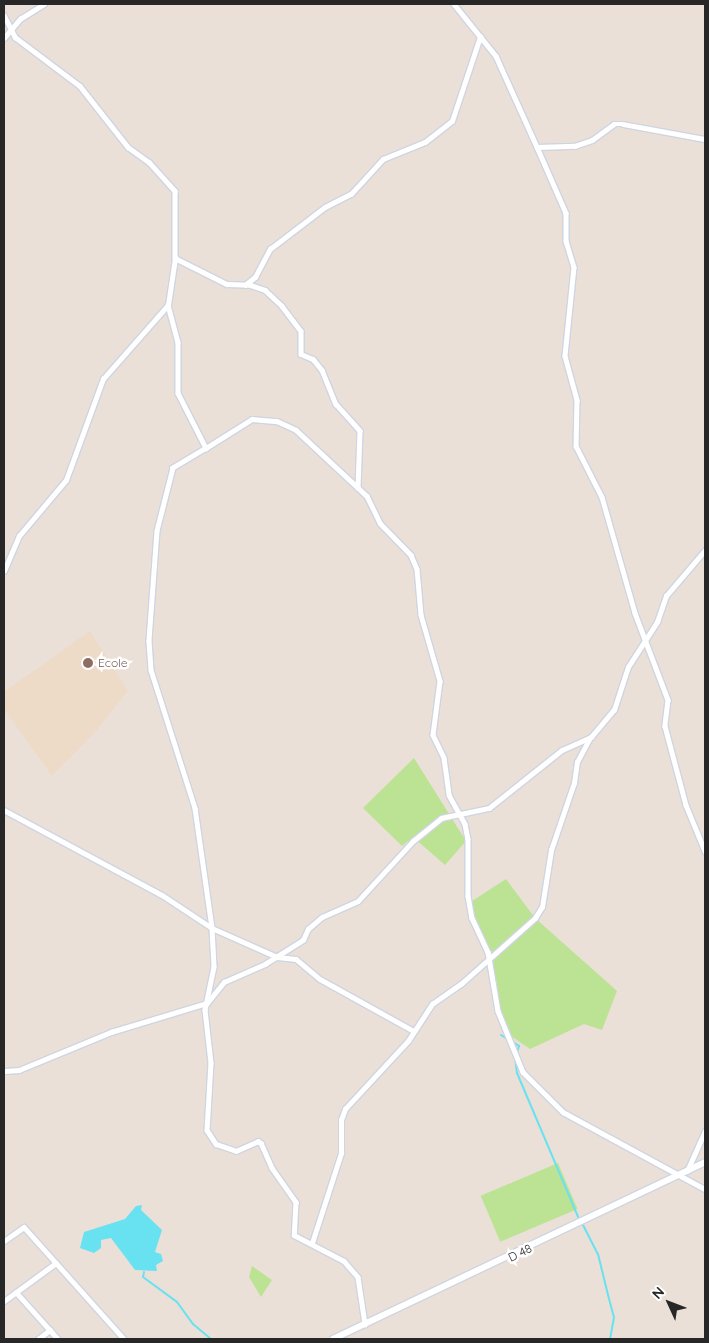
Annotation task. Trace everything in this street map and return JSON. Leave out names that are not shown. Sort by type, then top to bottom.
[{"type":"street","points":[[4,38],[11,30],[44,4]]},
{"type":"street","points":[[454,4],[496,56],[514,90],[566,213],[566,241],[574,267],[565,356],[576,400],[576,446],[602,497],[646,640],[668,700],[665,726],[686,805],[705,851]]},
{"type":"street","points":[[4,15],[11,30],[30,51],[80,86],[128,147],[149,162],[175,191],[174,258],[168,305],[178,342],[178,393],[206,448]]},
{"type":"street","points":[[244,286],[255,277],[270,249],[325,207],[351,194],[383,159],[425,142],[452,122],[480,38]]},
{"type":"street","points":[[537,147],[575,146],[592,140],[614,124],[705,139]]},
{"type":"street","points":[[174,258],[217,280],[244,286],[274,296],[301,331],[301,354],[313,359],[322,370],[336,404],[360,431],[358,488]]},
{"type":"street","points":[[4,571],[19,536],[66,480],[103,379],[168,305]]},
{"type":"street","points":[[365,1324],[358,1277],[344,1261],[294,1235],[296,1202],[272,1168],[261,1143],[258,1141],[236,1152],[216,1144],[207,1130],[211,1063],[207,1003],[214,968],[212,928],[195,808],[151,670],[149,641],[157,531],[173,468],[252,420],[277,421],[302,434],[367,496],[380,523],[402,542],[417,568],[422,615],[440,681],[433,735],[444,758],[449,795],[460,816],[468,839],[468,896],[472,918],[489,958],[498,1011],[529,1082],[564,1112],[705,1189]]},
{"type":"street","points":[[312,1243],[341,1153],[341,1120],[344,1110],[414,1031],[432,1004],[536,918],[542,908],[551,850],[574,783],[577,762],[591,737],[614,710],[628,667],[646,640],[666,596],[705,550]]},
{"type":"street","points":[[4,1071],[19,1070],[111,1032],[207,1003],[224,982],[277,957],[303,940],[308,929],[322,917],[358,901],[413,841],[441,818],[460,816],[489,808],[562,750],[591,737]]},
{"type":"street","points":[[4,810],[162,895],[212,928],[277,957],[296,959],[320,979],[414,1031]]},
{"type":"street","points":[[686,1172],[705,1131]]},
{"type":"street","name":"D 48","points":[[333,1339],[705,1162]]},
{"type":"street","points":[[4,1241],[24,1227],[124,1339]]},
{"type":"street","points":[[4,1302],[56,1263]]},
{"type":"street","points":[[16,1292],[58,1339]]},
{"type":"street","points":[[38,1339],[50,1330]]},
{"type":"shaded area","points":[[90,631],[128,691],[96,731],[52,776],[4,709],[4,692]]},
{"type":"green space","points":[[414,758],[466,841],[445,865],[413,837],[402,846],[363,808]]},
{"type":"green space","points":[[506,879],[535,918],[617,991],[602,1030],[584,1024],[530,1049],[508,1034],[498,1011],[488,952],[469,903]]},
{"type":"green space","points":[[558,1163],[578,1209],[500,1242],[481,1196]]},
{"type":"green space","points":[[252,1266],[272,1280],[261,1297],[249,1277]]},
{"type":"water","points":[[142,1205],[141,1210],[162,1230],[155,1252],[161,1254],[163,1261],[156,1265],[157,1271],[135,1270],[111,1238],[101,1240],[101,1248],[94,1253],[80,1248],[84,1232],[125,1219],[136,1206]]},
{"type":"waterway","points":[[501,1035],[519,1046],[517,1052]]},
{"type":"waterway","points":[[515,1057],[517,1073],[579,1219]]},
{"type":"waterway","points":[[582,1223],[598,1254],[614,1317],[610,1339]]},
{"type":"waterway","points":[[144,1272],[143,1277],[177,1302],[193,1324],[211,1339]]},
{"type":"place","name":"Ecole","points":[[88,663]]}]
